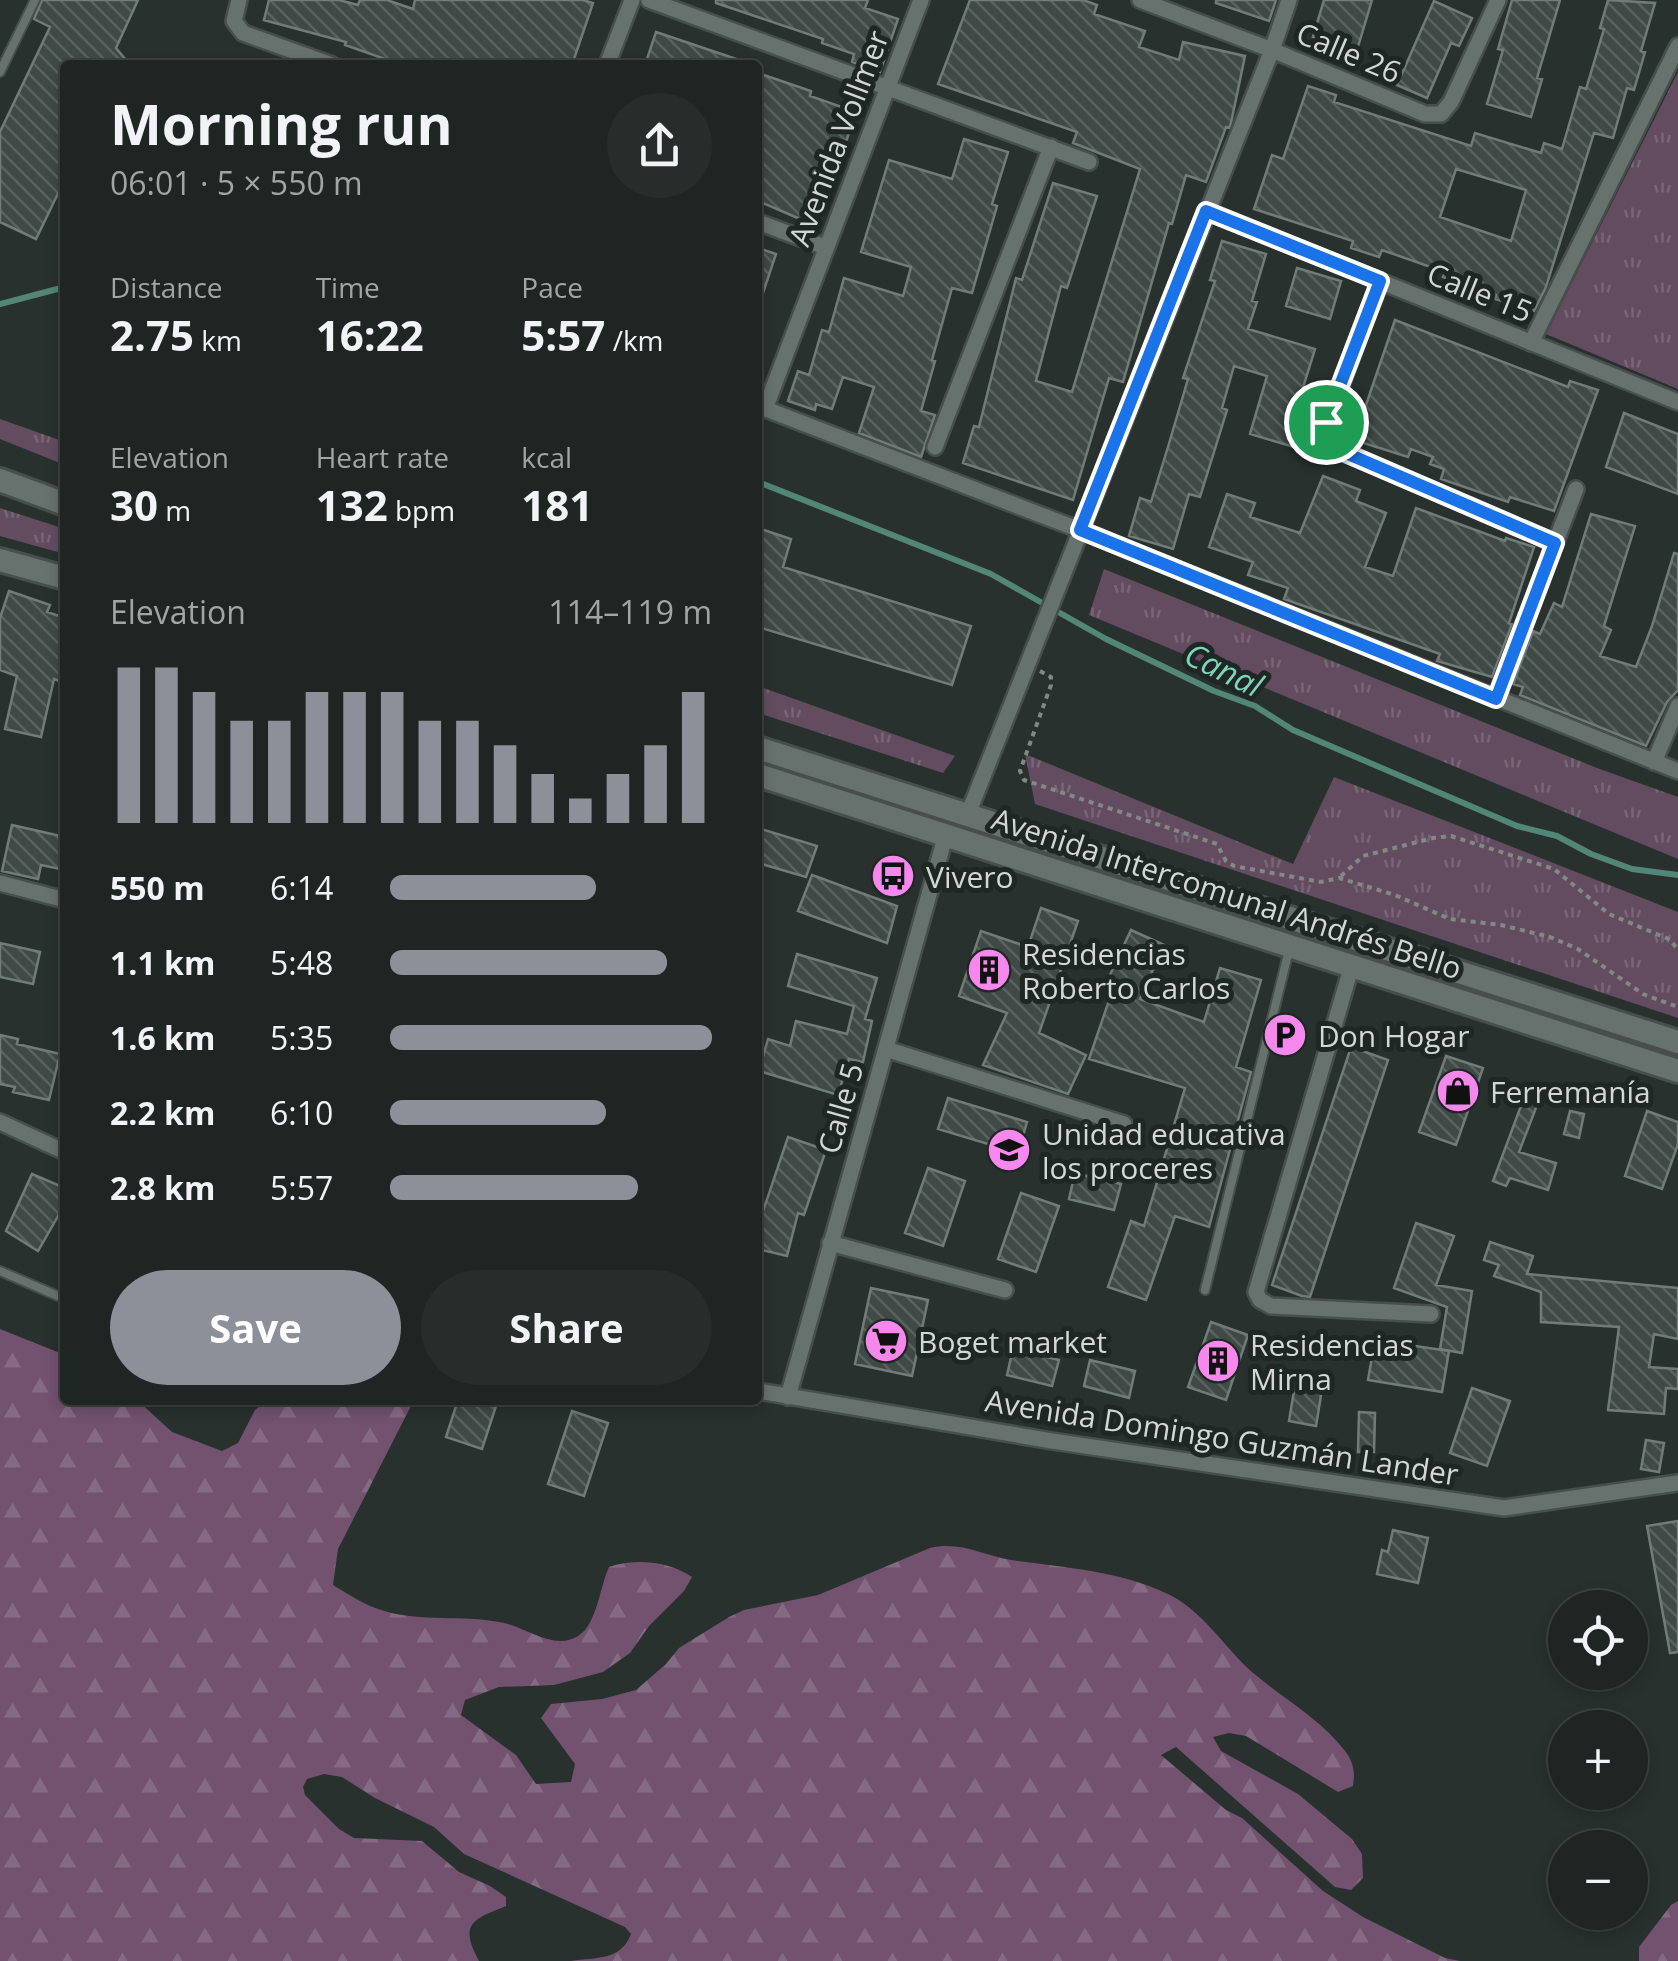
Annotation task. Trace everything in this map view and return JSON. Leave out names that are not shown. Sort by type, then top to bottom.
[{"type":"main road","points":[[0,480],[60,502]]},
{"type":"main road","points":[[0,560],[60,577]]},
{"type":"main road","name":"Avenida Intercomunal Andrés Bello","points":[[762,749],[1678,1042]]},
{"type":"main road","name":"Avenida Intercomunal Andrés Bello","points":[[762,776],[1678,1071]]},
{"type":"street","points":[[239,0],[234,21],[243,32],[319,60]]},
{"type":"street","points":[[609,60],[632,0]]},
{"type":"street","points":[[649,0],[1090,162]]},
{"type":"street","name":"Avenida Vollmer","points":[[762,405],[921,0]]},
{"type":"street","name":"Calle 26","points":[[1140,0],[1425,114],[1441,114],[1452,102],[1498,0]]},
{"type":"street","points":[[968,814],[1290,0]]},
{"type":"street","points":[[1531,343],[1678,46]]},
{"type":"street","points":[[935,447],[1051,147]]},
{"type":"street","name":"Calle 15","points":[[1206,211],[1678,402]]},
{"type":"street","points":[[762,224],[824,247]]},
{"type":"street","points":[[1380,281],[1326,422],[1325,437],[1334,448],[1555,543]]},
{"type":"street","points":[[762,408],[1080,530],[1678,771]]},
{"type":"street","points":[[1496,699],[1576,489]]},
{"type":"street","points":[[1654,762],[1678,706]]},
{"type":"street","name":"Calle 5","points":[[788,1397],[946,834]]},
{"type":"street","points":[[0,882],[60,899]]},
{"type":"street","points":[[1352,965],[1256,1292],[1260,1300],[1271,1306],[1430,1314]]},
{"type":"street","points":[[886,1049],[1124,1124]]},
{"type":"street","points":[[0,1122],[60,1150]]},
{"type":"street","points":[[830,1243],[1006,1290]]},
{"type":"street","name":"Avenida Domingo Guzmán Lander","points":[[762,1392],[1052,1441],[1504,1508],[1678,1482]]},
{"type":"lane","points":[[0,72],[35,0]]},
{"type":"lane","points":[[1205,1290],[1290,946]]},
{"type":"lane","points":[[0,1271],[60,1298]]},
{"type":"path","points":[[1027,664],[1051,677],[1020,772],[1024,780],[1218,844],[1234,866],[1321,882],[1339,878],[1395,895],[1450,919],[1501,925],[1550,937],[1578,949],[1643,994],[1678,1007]]},
{"type":"path","points":[[1339,878],[1363,856],[1451,836],[1554,869],[1609,914],[1671,940],[1678,951]]},
{"type":"green space","points":[[1678,72],[1678,389],[1546,334]]},
{"type":"green space","points":[[0,419],[60,440],[60,463],[0,439]]},
{"type":"green space","points":[[0,508],[60,527],[60,553],[0,536]]},
{"type":"green space","points":[[1104,569],[1678,797],[1678,859],[1089,615]]},
{"type":"green space","points":[[762,687],[955,756],[943,773],[762,714]]},
{"type":"green space","points":[[1025,754],[1293,864],[1334,777],[1678,912],[1678,1018],[1035,804]]},
{"type":"green space","points":[[0,1329],[60,1353],[60,1405],[142,1405],[172,1432],[222,1451],[238,1443],[262,1405],[411,1405],[338,1549],[333,1585],[375,1608],[411,1616],[504,1623],[560,1641],[578,1636],[590,1623],[609,1567],[652,1563],[673,1567],[692,1577],[630,1653],[603,1672],[554,1685],[499,1687],[465,1700],[461,1715],[516,1755],[536,1784],[571,1782],[575,1764],[541,1718],[551,1704],[602,1699],[636,1690],[679,1648],[729,1617],[744,1610],[818,1595],[930,1548],[961,1547],[1011,1560],[1091,1571],[1168,1594],[1192,1609],[1252,1672],[1325,1729],[1348,1755],[1353,1786],[1338,1792],[1246,1736],[1229,1733],[1213,1737],[1221,1751],[1298,1794],[1352,1839],[1362,1854],[1363,1878],[1351,1890],[1335,1887],[1176,1747],[1161,1755],[1226,1810],[1242,1818],[1323,1891],[1363,1917],[1445,1958],[1460,1961],[571,1961],[614,1953],[627,1943],[631,1934],[625,1927],[464,1854],[434,1827],[342,1777],[324,1774],[307,1779],[305,1795],[339,1829],[354,1838],[422,1841],[459,1872],[506,1897],[506,1906],[478,1919],[470,1930],[479,1961],[0,1961]]},
{"type":"green space","points":[[1678,1901],[1678,1961],[1639,1961],[1639,1947]]},
{"type":"building","points":[[42,0],[138,0],[116,48],[126,60],[60,60],[60,189],[36,239],[0,222],[0,132],[50,27],[34,19]]},
{"type":"building","points":[[269,0],[339,0],[358,5],[360,0],[387,0],[413,9],[415,0],[593,3],[574,60],[388,60],[345,45],[346,42],[264,20]]},
{"type":"building","points":[[716,0],[868,0],[865,8],[898,19],[880,72],[852,62],[854,54],[822,43],[823,39]]},
{"type":"building","points":[[970,0],[1083,0],[1097,5],[1094,14],[1145,31],[1139,47],[1179,60],[1183,42],[1245,56],[1231,123],[1226,127],[1206,182],[1186,175],[1123,382],[1109,378],[1073,500],[963,463],[974,426],[979,427],[1016,278],[1022,280],[1053,183],[1097,196],[1067,288],[1061,286],[1036,381],[1072,392],[1140,169],[1073,143],[1077,132],[938,84]]},
{"type":"building","points":[[1216,0],[1276,0],[1269,21]]},
{"type":"building","points":[[1324,0],[1372,0],[1357,50],[1313,37]]},
{"type":"building","points":[[1512,0],[1560,0],[1537,78],[1542,79],[1531,117],[1487,104]]},
{"type":"building","points":[[1608,0],[1655,3],[1634,90],[1627,88],[1613,138],[1594,133],[1546,287],[1534,311],[1443,277],[1445,272],[1382,250],[1379,257],[1351,248],[1353,241],[1254,209],[1272,155],[1283,159],[1308,86],[1336,95],[1334,102],[1471,146],[1475,133],[1541,153],[1544,143],[1562,149],[1580,87],[1586,89],[1604,29],[1600,28]],"holes":[[[1456,169],[1526,190],[1511,241],[1440,217]]]},
{"type":"building","points":[[1434,1],[1472,18],[1459,46],[1451,43],[1427,98],[1397,85]]},
{"type":"building","points":[[656,32],[739,60],[647,60]]},
{"type":"building","points":[[762,74],[856,112],[838,166],[827,162],[807,222],[762,203]]},
{"type":"building","points":[[964,139],[1008,152],[972,293],[952,288],[921,411],[935,415],[921,457],[859,433],[874,387],[843,377],[832,409],[816,404],[815,410],[788,401],[798,371],[809,375],[822,330],[829,332],[844,278],[903,296],[911,267],[861,252],[889,160],[952,179]]},
{"type":"building","points":[[1222,241],[1266,254],[1248,329],[1315,349],[1297,407],[1304,409],[1294,447],[1250,434],[1267,376],[1234,366],[1222,408],[1227,410],[1200,497],[1189,494],[1173,549],[1129,536],[1140,498],[1151,502],[1188,379],[1183,378],[1215,281],[1210,280]]},
{"type":"building","points":[[762,249],[776,254],[762,296]]},
{"type":"building","points":[[1297,268],[1341,281],[1330,319],[1286,306]]},
{"type":"building","points":[[1395,320],[1568,387],[1570,381],[1598,390],[1554,511],[1510,497],[1508,502],[1441,479],[1444,469],[1430,464],[1433,457],[1411,449],[1408,457],[1354,440]]},
{"type":"building","points":[[1624,413],[1678,434],[1678,494],[1606,467]]},
{"type":"building","points":[[1323,476],[1360,490],[1356,501],[1386,513],[1365,567],[1393,576],[1416,508],[1505,541],[1506,538],[1534,547],[1492,677],[1437,661],[1440,654],[1284,599],[1288,588],[1248,575],[1253,562],[1209,547],[1227,494],[1255,503],[1250,517],[1300,533]]},
{"type":"building","points":[[1591,514],[1635,526],[1604,626],[1611,630],[1600,656],[1636,667],[1674,553],[1678,554],[1678,690],[1667,702],[1646,746],[1520,695],[1523,687],[1513,684],[1533,631],[1540,634],[1554,603],[1562,607]]},
{"type":"building","points":[[762,529],[791,539],[783,567],[971,626],[952,685],[762,628]]},
{"type":"building","points":[[9,591],[50,605],[47,612],[60,616],[60,681],[54,679],[41,737],[5,729],[17,676],[0,670],[0,618]]},
{"type":"building","points":[[12,825],[60,836],[60,869],[41,865],[38,879],[2,871]]},
{"type":"building","points":[[762,829],[817,846],[806,877],[762,864]]},
{"type":"building","points":[[812,875],[897,906],[887,943],[798,911]]},
{"type":"building","points":[[1041,908],[1078,921],[1039,1033],[1086,1055],[1068,1094],[983,1065],[1007,1013],[959,996],[981,931],[1028,947]]},
{"type":"building","points":[[1131,930],[1164,945],[1140,999],[1204,1022],[1220,968],[1261,980],[1236,1067],[1251,1072],[1209,1227],[1175,1216],[1146,1300],[1108,1287],[1131,1221],[1144,1226],[1185,1088],[1089,1059],[1116,980],[1109,977]]},
{"type":"building","points":[[0,943],[40,952],[33,984],[0,977]]},
{"type":"building","points":[[797,954],[877,978],[865,1019],[872,1021],[863,1062],[849,1059],[838,1095],[762,1072],[768,1039],[790,1046],[796,1021],[847,1034],[854,1006],[788,986]]},
{"type":"building","points":[[0,1035],[18,1039],[17,1044],[60,1054],[49,1100],[13,1092],[15,1087],[0,1084]]},
{"type":"building","points":[[1351,1047],[1388,1060],[1310,1297],[1302,1296],[1272,1285]]},
{"type":"building","points":[[1446,1056],[1483,1068],[1456,1145],[1419,1132]]},
{"type":"building","points":[[1525,1095],[1539,1100],[1519,1152],[1556,1163],[1548,1190],[1510,1178],[1506,1186],[1493,1181]]},
{"type":"building","points":[[948,1098],[1027,1122],[1018,1153],[938,1129]]},
{"type":"building","points":[[1570,1111],[1584,1114],[1579,1138],[1564,1134]]},
{"type":"building","points":[[1647,1111],[1678,1122],[1678,1144],[1662,1189],[1625,1176]]},
{"type":"building","points":[[788,1137],[826,1150],[804,1215],[798,1213],[787,1256],[762,1250],[762,1214]]},
{"type":"building","points":[[928,1168],[965,1181],[943,1246],[905,1233]]},
{"type":"building","points":[[1075,1173],[1121,1184],[1114,1210],[1069,1199]]},
{"type":"building","points":[[32,1174],[60,1186],[60,1213],[38,1251],[6,1231]]},
{"type":"building","points":[[1021,1193],[1059,1206],[1036,1272],[998,1259]]},
{"type":"building","points":[[1416,1223],[1454,1236],[1436,1285],[1472,1291],[1462,1353],[1440,1349],[1447,1307],[1394,1288]]},
{"type":"building","points":[[1490,1242],[1533,1256],[1527,1274],[1678,1288],[1678,1339],[1654,1334],[1649,1367],[1678,1369],[1678,1389],[1666,1388],[1664,1414],[1608,1410],[1619,1327],[1541,1322],[1541,1292],[1494,1276],[1499,1265],[1484,1260]]},
{"type":"building","points":[[871,1288],[928,1300],[912,1376],[855,1364]]},
{"type":"building","name":"Residencias Mirna","points":[[1211,1322],[1248,1335],[1226,1400],[1188,1387]]},
{"type":"building","points":[[1375,1340],[1449,1351],[1442,1392],[1368,1380]]},
{"type":"building","points":[[1013,1349],[1059,1360],[1052,1386],[1007,1375]]},
{"type":"building","points":[[1090,1360],[1135,1371],[1129,1398],[1084,1386]]},
{"type":"building","points":[[1297,1373],[1324,1377],[1316,1426],[1289,1421]]},
{"type":"building","points":[[1472,1388],[1510,1401],[1487,1466],[1450,1453]]},
{"type":"building","points":[[456,1405],[496,1405],[482,1449],[446,1437]]},
{"type":"building","points":[[572,1411],[608,1423],[584,1496],[548,1484]]},
{"type":"building","points":[[1359,1412],[1375,1413],[1374,1452],[1358,1452]]},
{"type":"building","points":[[1646,1440],[1664,1443],[1659,1472],[1641,1469]]},
{"type":"building","points":[[1678,1521],[1678,1652],[1670,1653],[1647,1526]]},
{"type":"building","points":[[1393,1530],[1428,1538],[1418,1583],[1377,1574],[1382,1550],[1388,1552]]},
{"type":"waterway","name":"Canal","points":[[0,304],[60,288]]},
{"type":"waterway","name":"Canal","points":[[762,484],[991,574],[1106,639],[1214,691],[1255,706],[1293,730],[1517,826],[1557,836],[1632,869],[1678,875]]},
{"type":"place","name":"Vivero","points":[[893,876]]},
{"type":"place","name":"Residencias Roberto Carlos","points":[[989,970]]},
{"type":"place","name":"Don Hogar","points":[[1285,1035]]},
{"type":"place","name":"Ferremanía","points":[[1458,1091]]},
{"type":"place","name":"Unidad educativa los proceres","points":[[1009,1150]]},
{"type":"place","name":"Boget market","points":[[886,1341]]},
{"type":"place","name":"Residencias Mirna","points":[[1218,1361]]},
{"type":"route","points":[[1206,211],[1380,281],[1326,422],[1325,437],[1334,448],[1555,543],[1496,699],[1080,530],[1206,211]]}]
